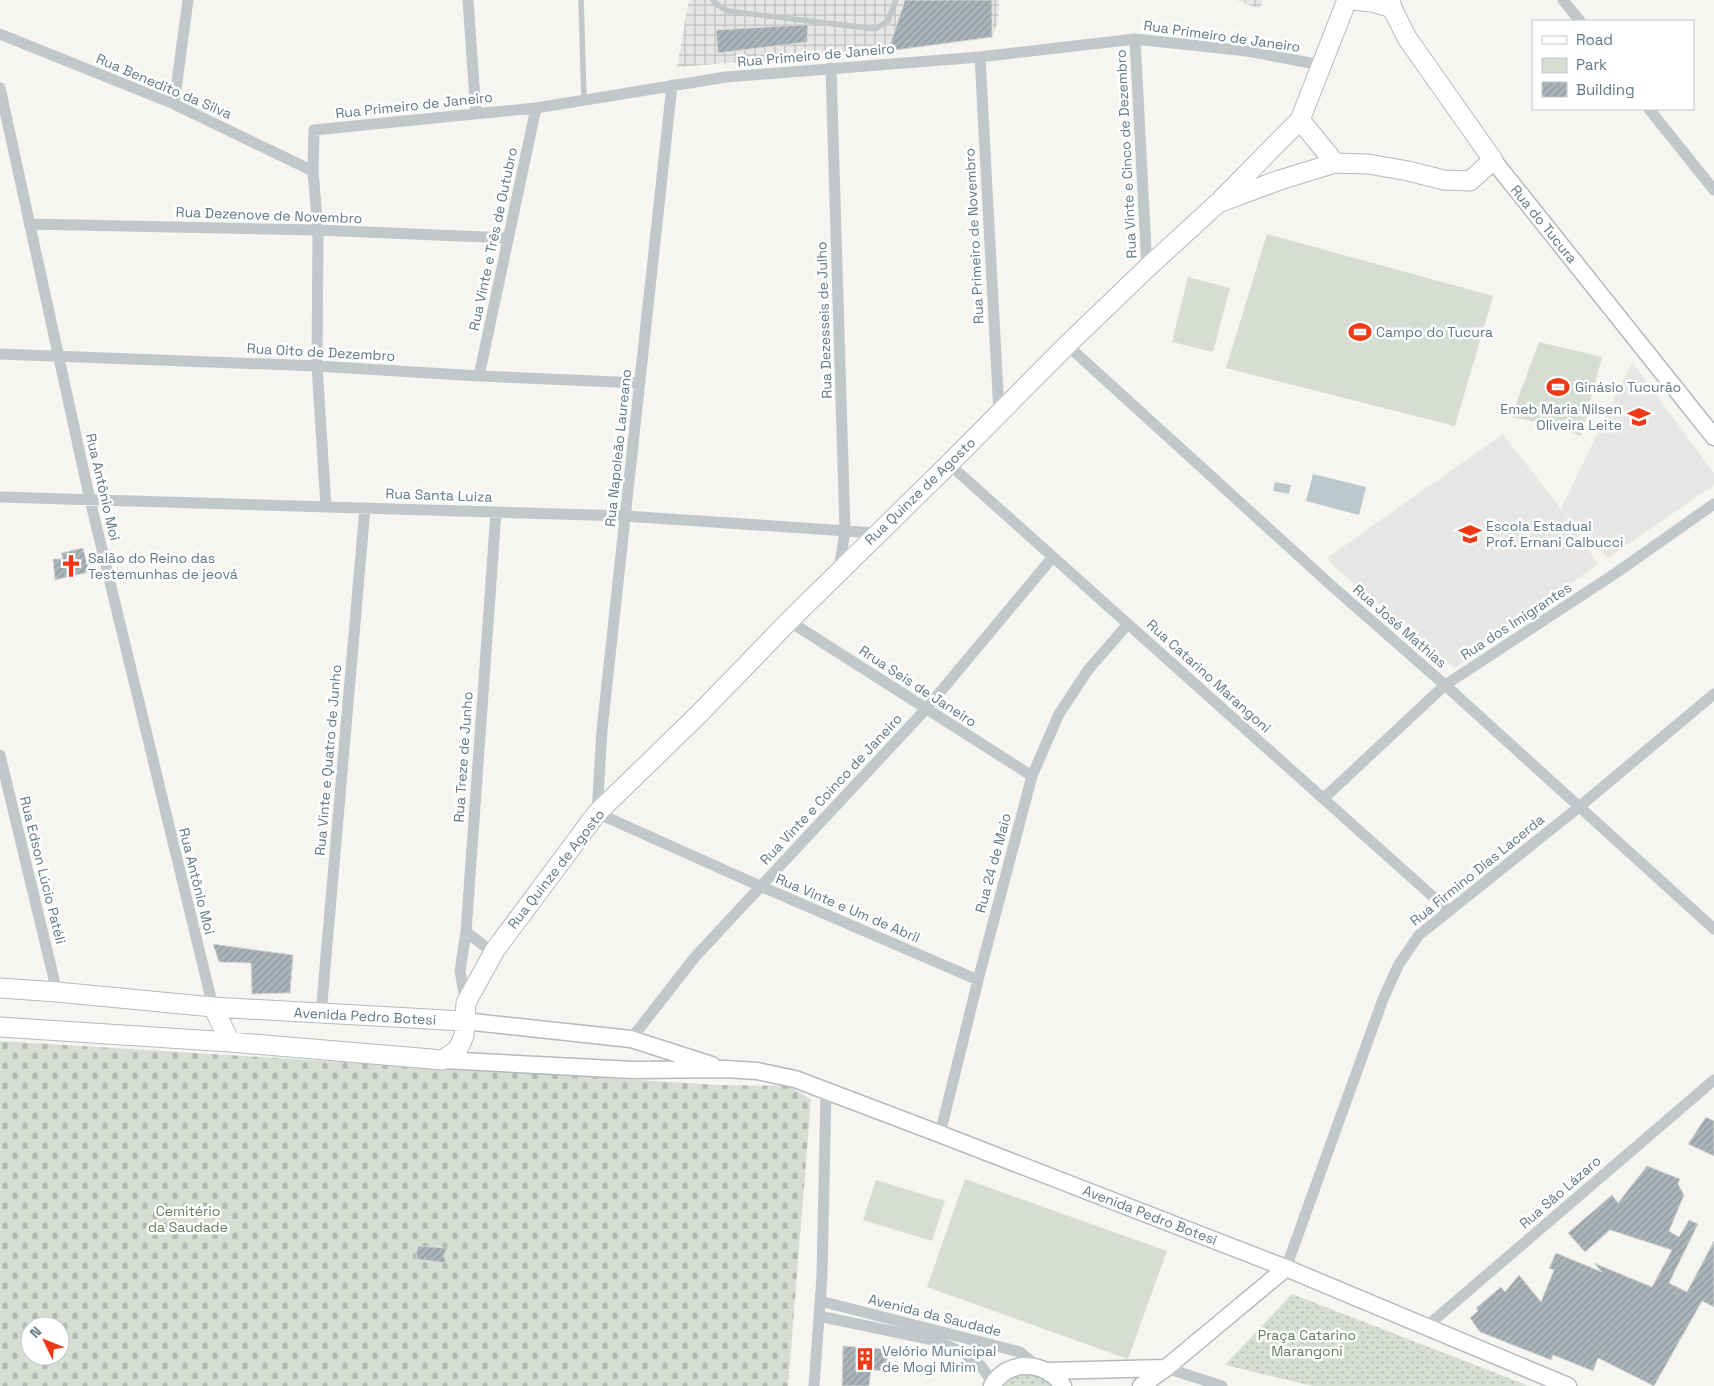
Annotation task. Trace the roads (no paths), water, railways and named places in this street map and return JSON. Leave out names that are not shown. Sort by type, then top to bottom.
[{"type":"main road","points":[[1218,203],[1300,120],[1348,0]]},
{"type":"main road","points":[[1352,0],[1391,4]]},
{"type":"main road","name":"Rua do Tucura","points":[[1391,4],[1407,38],[1493,160],[1714,437]]},
{"type":"main road","points":[[1300,120],[1335,163]]},
{"type":"main road","name":"Rua Quinze de Agosto","points":[[443,1060],[457,1050],[462,1043],[465,1012],[495,950],[597,814],[1067,345],[1218,203],[1280,180],[1335,163],[1368,164],[1444,180],[1470,181],[1493,160]]},
{"type":"main road","name":"Avenida Pedro Botesi","points":[[0,988],[213,1008],[321,1014],[465,1012],[631,1039],[724,1069]]},
{"type":"main road","points":[[213,1008],[230,1042]]},
{"type":"main road","name":"Avenida Pedro Botesi","points":[[0,1028],[230,1042],[443,1060],[633,1070],[724,1069],[757,1071],[795,1079],[1286,1268],[1568,1386]]},
{"type":"main road","points":[[1141,1386],[1166,1368],[1286,1268]]},
{"type":"main road","points":[[992,1384],[1003,1373],[1015,1368],[1028,1366],[1043,1369],[1166,1368]]},
{"type":"main road","points":[[1043,1369],[1059,1380],[1063,1386]]},
{"type":"street","points":[[174,104],[188,0]]},
{"type":"street","points":[[468,0],[476,114]]},
{"type":"street","points":[[1563,0],[1579,20]]},
{"type":"street","name":"Rua Benedito da Silva","points":[[0,34],[174,104],[313,171]]},
{"type":"street","name":"Rua Primeiro de Janeiro","points":[[313,171],[314,130],[536,108],[726,77],[980,57],[1135,39],[1247,51],[1321,65]]},
{"type":"street","name":"Rua Vinte e Cinco de Dezembro","points":[[1135,39],[1147,268]]},
{"type":"street","name":"Rua Primeiro de Novembro","points":[[980,57],[999,413]]},
{"type":"street","name":"Rua Dezesseis de Julho","points":[[831,68],[845,531],[839,571]]},
{"type":"street","name":"Rua Napoleão Laureano","points":[[597,814],[602,730],[672,85]]},
{"type":"street","name":"Rua Antônio Moi","points":[[0,88],[90,500],[213,1008]]},
{"type":"street","name":"Rua Vinte e Três de Outubro","points":[[479,376],[536,108]]},
{"type":"street","points":[[1650,110],[1714,190]]},
{"type":"street","points":[[313,171],[318,230],[317,366],[326,507]]},
{"type":"street","name":"Rua Dezenove de Novembro","points":[[30,224],[318,230],[508,238]]},
{"type":"street","name":"Rua José Mathias","points":[[1067,345],[1325,581],[1445,685],[1714,929]]},
{"type":"street","name":"Rua Oito de Dezembro","points":[[0,354],[317,366],[640,383]]},
{"type":"street","name":"Rua Catarino Marangoni","points":[[949,464],[1449,911]]},
{"type":"street","name":"Rua Santa Luiza","points":[[0,497],[625,516],[877,533]]},
{"type":"street","name":"Rua dos Imigrantes","points":[[1324,798],[1445,685],[1613,575],[1714,504]]},
{"type":"street","name":"Rua Vinte e Quatro de Junho","points":[[321,1014],[365,508]]},
{"type":"street","name":"Rua Treze de Junho","points":[[465,1012],[460,971],[466,932],[496,512]]},
{"type":"street","name":"Rua Vinte e Coinco de Janeiro","points":[[631,1039],[695,957],[926,709],[1052,558]]},
{"type":"street","name":"Rrua Seis de Janeiro","points":[[789,621],[1032,776]]},
{"type":"street","name":"Rua 24 de Maio","points":[[940,1134],[978,980],[1032,776],[1060,714],[1088,670],[1128,624]]},
{"type":"street","name":"Rua Firmino Dias Lacerda","points":[[1286,1268],[1383,1000],[1399,964],[1419,935],[1579,807],[1714,694]]},
{"type":"street","name":"Rua Edson Lúcio Patéli","points":[[0,755],[57,992]]},
{"type":"street","name":"Rua Vinte e Um de Abril","points":[[597,814],[978,980]]},
{"type":"street","points":[[466,932],[486,947],[495,950]]},
{"type":"street","name":"Rua São Lázaro","points":[[1426,1327],[1714,1080]]},
{"type":"street","points":[[814,1386],[820,1301],[826,1090]]},
{"type":"street","name":"Avenida da Saudade","points":[[820,1301],[1020,1352],[1043,1369]]},
{"type":"street","name":"Avenida da Saudade","points":[[819,1316],[938,1341],[963,1353],[982,1366],[992,1384]]},
{"type":"street","points":[[1166,1368],[1222,1386]]},
{"type":"lane","points":[[581,0],[584,100]]},
{"type":"lane","points":[[713,0],[728,11],[875,29],[888,21],[896,0]]},
{"type":"place","name":"Campo do Tucura","points":[[1360,332]]},
{"type":"place","name":"Ginásio Tucurão","points":[[1558,387]]},
{"type":"place","name":"Emeb Maria Nilsen Oliveira Leite","points":[[1639,417]]},
{"type":"place","name":"Escola Estadual Prof. Ernani Calbucci","points":[[1470,534]]},
{"type":"place","name":"Salão do Reino das Testemunhas de jeová","points":[[71,566]]},
{"type":"place","name":"Velório Municipal de Mogi Mirim","points":[[865,1359]]},
{"type":"park label","name":"Cemitério da Saudade","points":[[188,1220]]},
{"type":"park label","name":"Praça Catarino Marangoni","points":[[1307,1344]]}]
